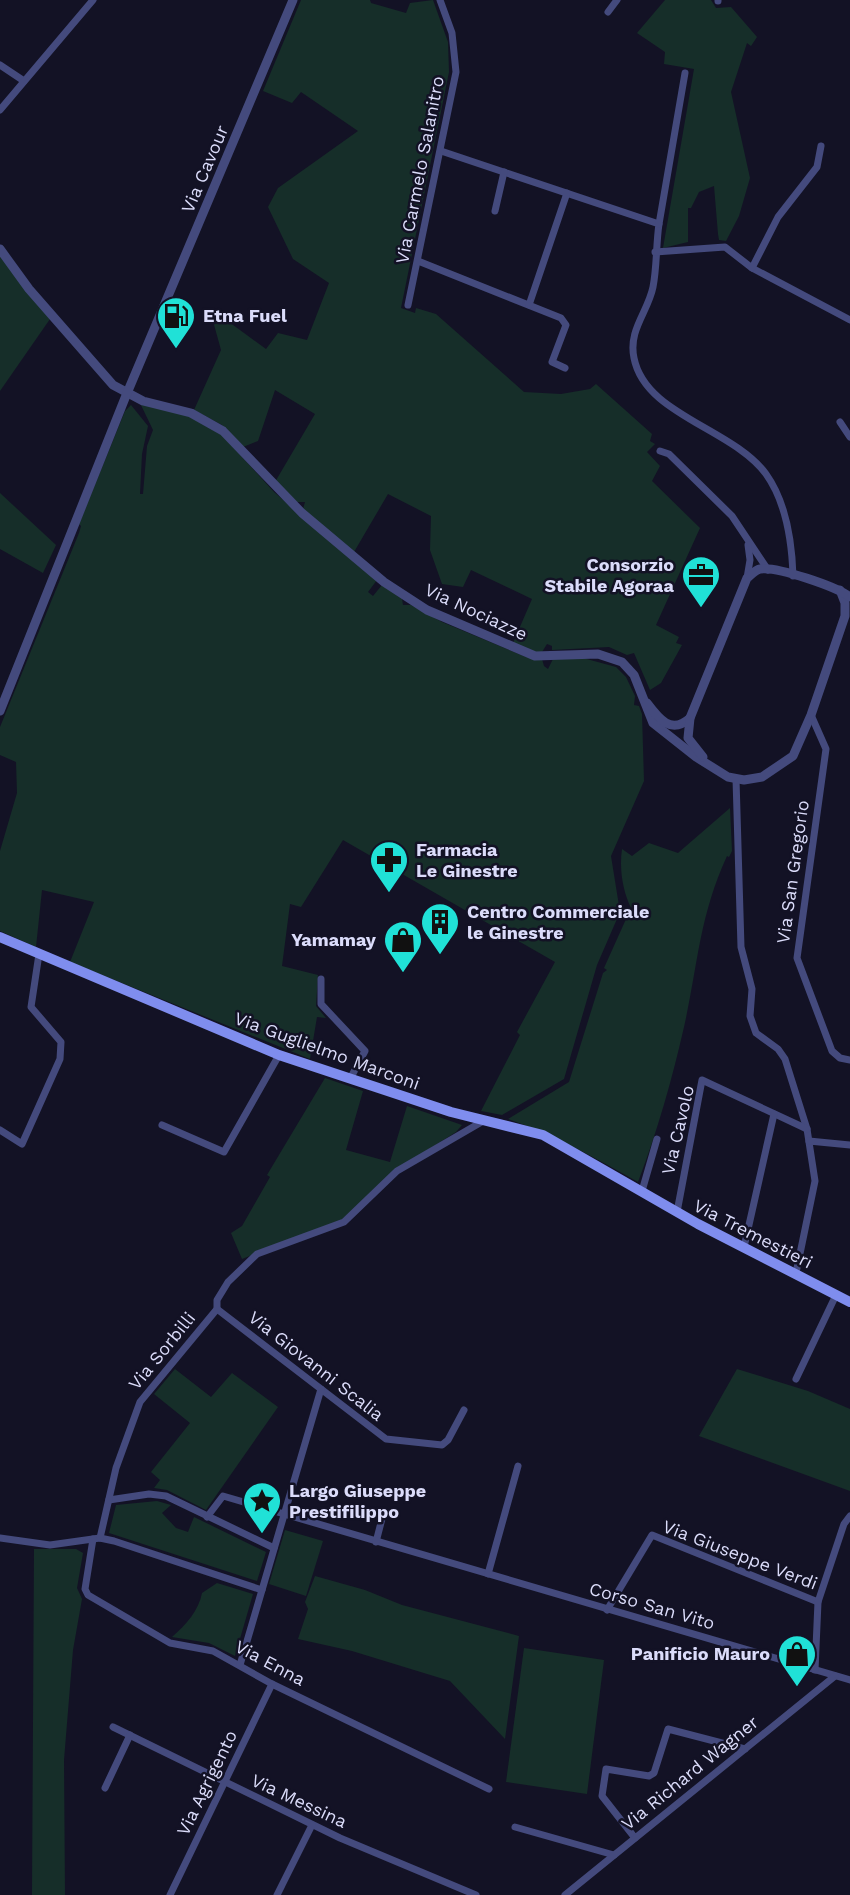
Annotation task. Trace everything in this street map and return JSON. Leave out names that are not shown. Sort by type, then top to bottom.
[{"type":"main road","name":"Via Guglielmo Marconi","points":[[0,937],[279,1055],[451,1112],[543,1135],[642,1191]]},
{"type":"main road","name":"Via Tremestieri","points":[[642,1191],[850,1302]]},
{"type":"street","points":[[0,110],[93,0]]},
{"type":"street","name":"Via Cavour","points":[[127,394],[125,387],[146,350],[293,0]]},
{"type":"street","name":"Via Carmelo Salanitro","points":[[408,305],[456,72],[452,33],[440,0]]},
{"type":"street","points":[[608,12],[617,0]]},
{"type":"street","points":[[0,65],[24,81]]},
{"type":"street","points":[[685,73],[659,224],[652,291],[634,335],[636,367],[649,387],[670,408],[711,430],[747,456],[766,474],[783,511],[793,576]]},
{"type":"street","points":[[752,268],[778,217],[817,167],[821,146]]},
{"type":"street","points":[[441,151],[659,224]]},
{"type":"street","points":[[495,211],[504,172]]},
{"type":"street","points":[[529,305],[567,193]]},
{"type":"street","points":[[656,252],[725,247],[752,268],[850,320]]},
{"type":"street","name":"Via Nociazze","points":[[0,249],[90,362],[113,385],[127,394],[191,413],[223,431],[302,513],[384,582],[427,610],[535,656],[572,653],[616,658],[629,667],[649,716],[657,727],[696,757],[736,779]]},
{"type":"street","points":[[418,261],[565,321],[566,326],[552,362],[565,368]]},
{"type":"street","points":[[0,711],[127,394]]},
{"type":"street","points":[[840,422],[850,437]]},
{"type":"street","points":[[660,451],[669,454],[732,516],[768,569]]},
{"type":"street","points":[[709,764],[688,738],[690,718],[747,578],[750,560],[745,534]]},
{"type":"street","points":[[747,578],[757,570],[768,569],[830,586],[850,597]]},
{"type":"street","points":[[796,1273],[815,1181],[807,1129],[785,1059],[752,1027],[752,989],[741,947],[736,779],[762,777],[779,768],[799,748],[840,636],[845,608],[840,590]]},
{"type":"street","points":[[840,636],[850,624]]},
{"type":"street","points":[[644,699],[659,718],[671,726],[682,725],[690,718]]},
{"type":"street","name":"Via San Gregorio","points":[[811,715],[826,750],[797,958],[832,1051],[840,1058],[850,1060]]},
{"type":"street","points":[[0,1130],[22,1144],[60,1059],[61,1042],[32,1006],[39,954]]},
{"type":"street","points":[[321,979],[321,1004],[365,1051],[350,1079]]},
{"type":"street","points":[[162,1125],[224,1152],[279,1055]]},
{"type":"street","name":"Via Cavolo","points":[[677,1212],[702,1080],[807,1129]]},
{"type":"street","points":[[744,1247],[774,1114]]},
{"type":"street","name":"Via Sorbilli","points":[[96,1539],[116,1468],[141,1402],[154,1382],[216,1309],[217,1300],[228,1282],[251,1258],[344,1222],[397,1171],[486,1120]]},
{"type":"street","points":[[642,1191],[657,1139]]},
{"type":"street","points":[[809,1141],[850,1145]]},
{"type":"street","points":[[796,1379],[836,1295]]},
{"type":"street","name":"Via Giovanni Scalia","points":[[216,1309],[379,1434],[396,1442],[442,1445],[464,1410]]},
{"type":"street","points":[[240,1665],[321,1389]]},
{"type":"street","points":[[488,1574],[519,1466]]},
{"type":"street","points":[[109,1500],[159,1494],[274,1548]]},
{"type":"street","name":"Corso San Vito","points":[[207,1517],[223,1496],[850,1680]]},
{"type":"street","points":[[376,1542],[384,1511]]},
{"type":"street","points":[[815,1670],[818,1602],[844,1524],[850,1516]]},
{"type":"street","name":"Via Giuseppe Verdi","points":[[607,1610],[652,1535],[818,1602]]},
{"type":"street","points":[[0,1538],[50,1545],[96,1539],[262,1590]]},
{"type":"street","name":"Via Enna","points":[[96,1539],[85,1589],[88,1595],[170,1643],[213,1651],[272,1684],[489,1788]]},
{"type":"street","name":"Via Richard Wagner","points":[[565,1895],[835,1676]]},
{"type":"street","name":"Via Agrigento","points":[[170,1895],[272,1684]]},
{"type":"street","name":"Via Messina","points":[[113,1727],[312,1825],[476,1895]]},
{"type":"street","points":[[635,1838],[602,1796],[606,1769],[649,1776],[654,1773],[668,1729],[745,1749]]},
{"type":"street","points":[[105,1788],[130,1735]]},
{"type":"street","points":[[277,1895],[312,1825]]},
{"type":"street","points":[[515,1827],[614,1855]]},
{"type":"green space","points":[[301,0],[370,0],[371,3],[406,13],[410,3],[433,0],[448,42],[449,72],[401,308],[415,313],[416,308],[436,314],[524,392],[561,394],[590,389],[596,384],[652,434],[650,441],[655,444],[647,452],[660,466],[652,481],[700,528],[656,625],[679,637],[676,643],[682,645],[661,683],[650,690],[634,653],[627,655],[609,647],[552,650],[552,646],[547,644],[542,652],[536,652],[513,643],[532,599],[471,570],[463,587],[442,584],[430,550],[431,516],[388,494],[354,552],[303,509],[305,502],[296,502],[275,482],[315,414],[275,390],[258,441],[243,447],[222,425],[194,410],[221,350],[213,321],[218,314],[266,349],[278,333],[307,340],[329,283],[293,259],[268,207],[278,188],[358,131],[301,92],[292,103],[263,91]]},
{"type":"green space","points":[[665,0],[711,0],[716,8],[731,7],[757,37],[751,46],[747,43],[731,92],[750,178],[739,216],[726,241],[719,240],[714,186],[699,192],[691,208],[688,208],[688,242],[663,248],[694,69],[664,64],[665,52],[637,33]]},
{"type":"green space","points":[[0,255],[50,319],[0,391]]},
{"type":"green space","points":[[140,403],[187,415],[222,435],[274,492],[377,580],[368,592],[373,596],[382,585],[402,599],[403,605],[411,605],[442,622],[526,657],[542,659],[548,669],[553,659],[583,658],[616,667],[626,677],[635,696],[634,705],[639,706],[642,714],[644,781],[611,856],[620,912],[597,965],[564,1079],[502,1115],[481,1111],[520,1035],[517,1032],[555,962],[343,840],[301,907],[290,904],[282,966],[318,975],[316,1006],[326,1018],[317,1017],[310,1059],[70,962],[94,902],[42,890],[36,947],[0,931],[0,851],[17,793],[16,762],[0,755],[0,727],[79,533],[79,524],[125,411],[131,405],[148,426],[142,454],[140,494],[143,494],[147,446],[153,430]]},
{"type":"green space","points":[[0,493],[56,545],[43,573],[0,549]]},
{"type":"green space","points":[[730,808],[732,851],[729,857],[727,856],[710,900],[674,1067],[638,1182],[558,1140],[508,1119],[569,1082],[603,973],[607,970],[604,968],[631,908],[622,880],[622,849],[632,856],[649,843],[678,853]]},
{"type":"green space","points":[[325,1078],[363,1091],[346,1150],[390,1162],[407,1106],[462,1125],[456,1132],[390,1174],[344,1219],[242,1259],[231,1233],[242,1226],[270,1177],[267,1175]]},
{"type":"green space","points":[[175,1369],[211,1397],[232,1373],[278,1407],[206,1510],[167,1490],[154,1488],[160,1480],[151,1472],[190,1423],[154,1394]]},
{"type":"green space","points":[[737,1369],[808,1391],[850,1409],[850,1491],[699,1436]]},
{"type":"green space","points":[[157,1501],[171,1505],[162,1513],[176,1528],[188,1532],[194,1517],[266,1552],[257,1581],[109,1533],[116,1505]]},
{"type":"green space","points":[[285,1530],[323,1541],[306,1596],[269,1584]]},
{"type":"green space","points":[[34,1549],[76,1549],[83,1553],[77,1588],[82,1599],[73,1650],[64,1760],[65,1895],[32,1895]]},
{"type":"green space","points":[[315,1576],[365,1590],[402,1605],[519,1636],[505,1739],[450,1681],[352,1651],[298,1639],[308,1609],[305,1602]]},
{"type":"green space","points":[[217,1583],[253,1594],[235,1656],[209,1643],[172,1637],[191,1617],[202,1593]]},
{"type":"green space","points":[[524,1648],[604,1660],[587,1794],[506,1782]]},
{"type":"place","name":"Etna Fuel","points":[[176,350]]},
{"type":"place","name":"Consorzio Stabile Agoraa","points":[[701,609]]},
{"type":"place","name":"Farmacia Le Ginestre","points":[[389,894]]},
{"type":"place","name":"Centro Commerciale le Ginestre","points":[[440,956]]},
{"type":"place","name":"Yamamay","points":[[403,974]]},
{"type":"place","name":"Largo Giuseppe Prestifilippo","points":[[262,1535]]},
{"type":"place","name":"Panificio Mauro","points":[[797,1688]]}]
